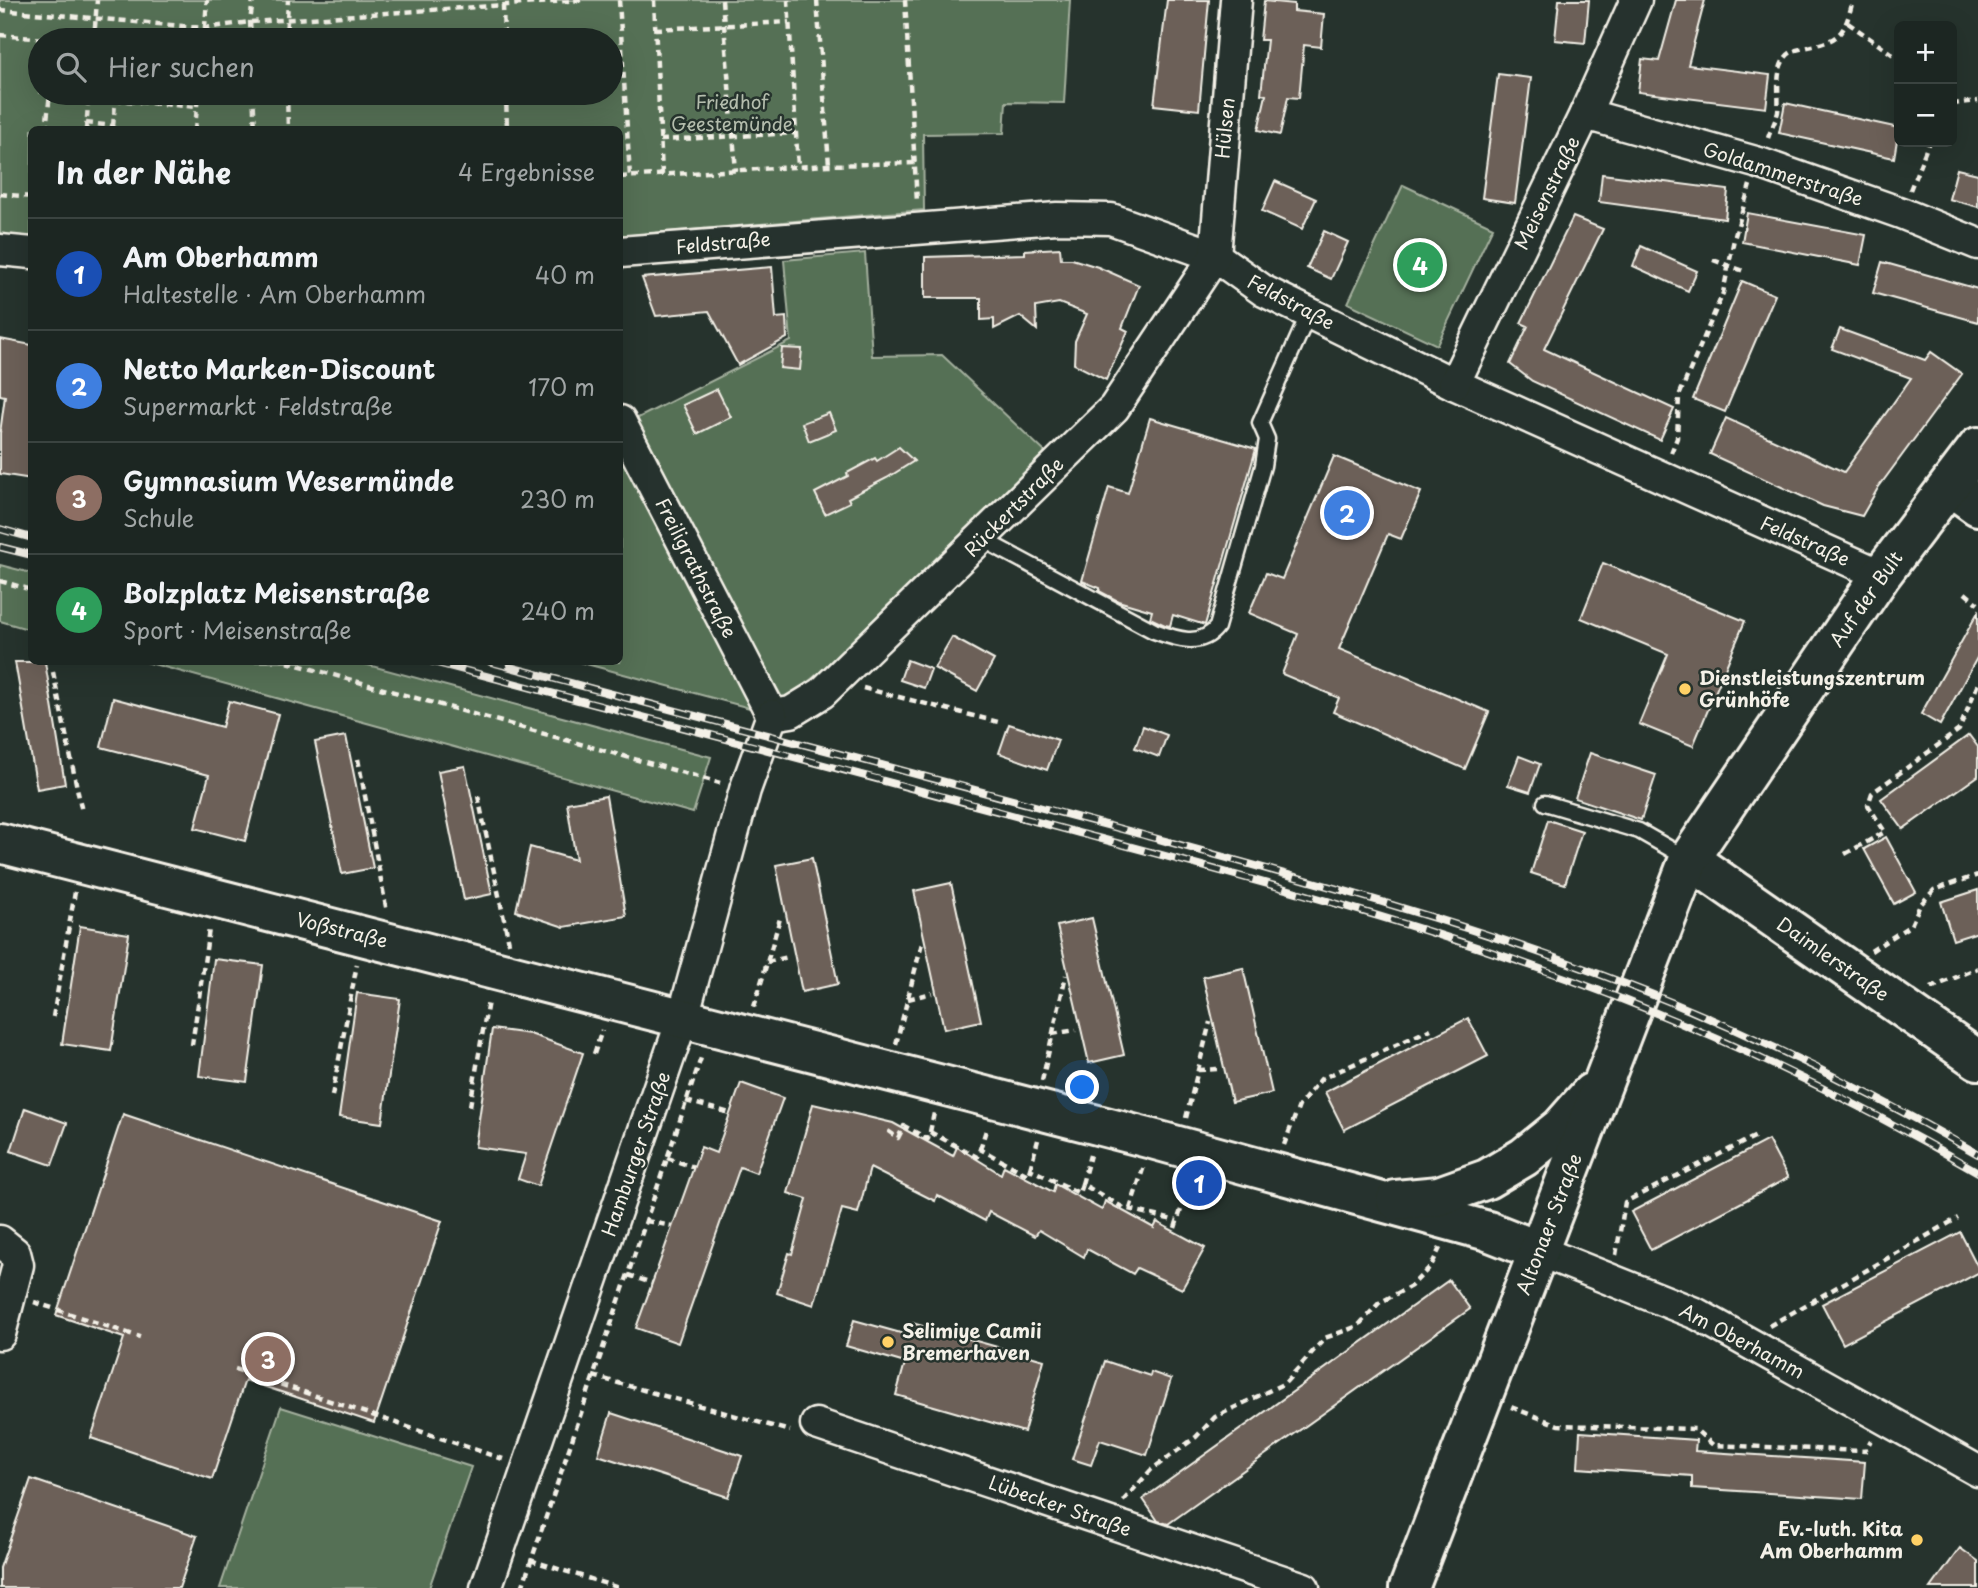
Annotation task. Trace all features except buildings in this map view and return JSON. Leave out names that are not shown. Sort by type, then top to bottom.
[{"type":"street","name":"Hülsen","points":[[1215,257],[1236,0]]},
{"type":"street","name":"Meisenstraße","points":[[1454,384],[1585,114],[1636,0]]},
{"type":"street","name":"Goldammerstraße","points":[[1585,114],[1759,163],[1901,213],[1978,244]]},
{"type":"street","name":"Feldstraße","points":[[623,251],[1057,218],[1111,219],[1215,257],[1264,291],[1454,384],[1881,575]]},
{"type":"street","points":[[0,250],[28,253]]},
{"type":"street","name":"Rückertstraße","points":[[767,706],[792,712],[822,693],[1114,408],[1215,257]]},
{"type":"street","name":"Freiligrathstraße","points":[[623,427],[767,706]]},
{"type":"street","name":"Auf der Bult","points":[[1689,859],[1881,575],[1964,496],[1978,447]]},
{"type":"street","name":"Hamburger Straße","points":[[486,1588],[562,1367],[714,1026],[746,790],[767,706]]},
{"type":"street","name":"Voßstraße","points":[[0,843],[714,1026]]},
{"type":"street","name":"Daimlerstraße","points":[[1689,859],[1978,1060]]},
{"type":"street","name":"Altonaer Straße","points":[[1409,1588],[1689,859]]},
{"type":"street","name":"Am Oberhamm","points":[[714,1026],[1177,1146],[1488,1231],[1697,1314],[1978,1471]]},
{"type":"street","points":[[1379,1201],[1439,1196],[1487,1179],[1524,1157],[1561,1128],[1606,1076]]},
{"type":"street","points":[[0,1241],[15,1253],[18,1265],[0,1334]]},
{"type":"street","name":"Lübecker Straße","points":[[816,1424],[1304,1588]]},
{"type":"lane","points":[[982,539],[1154,631],[1185,640],[1211,635],[1217,627],[1263,466],[1267,439],[1259,423],[1309,313]]},
{"type":"lane","points":[[1545,803],[1639,831],[1689,859]]},
{"type":"path","points":[[95,28],[97,0]]},
{"type":"path","points":[[205,27],[207,0]]},
{"type":"path","points":[[250,28],[253,0]]},
{"type":"path","points":[[286,28],[288,0]]},
{"type":"path","points":[[0,10],[205,27],[286,19],[582,0]]},
{"type":"path","points":[[619,0],[621,28]]},
{"type":"path","points":[[654,0],[662,175]]},
{"type":"path","points":[[722,0],[736,171]]},
{"type":"path","points":[[788,0],[798,167]]},
{"type":"path","points":[[817,0],[829,165]]},
{"type":"path","points":[[905,0],[919,228]]},
{"type":"path","points":[[1663,477],[1677,438],[1679,396],[1723,293],[1747,193],[1777,113],[1783,60],[1792,51],[1824,44],[1840,35],[1848,23],[1853,0]]},
{"type":"path","points":[[503,5],[504,28]]},
{"type":"path","points":[[655,29],[789,22]]},
{"type":"path","points":[[1848,23],[1894,55]]},
{"type":"path","points":[[0,35],[28,38]]},
{"type":"path","points":[[623,64],[630,177]]},
{"type":"path","points":[[1957,104],[1978,102]]},
{"type":"path","points":[[46,126],[49,105]]},
{"type":"path","points":[[86,126],[88,105]]},
{"type":"path","points":[[113,126],[115,105]]},
{"type":"path","points":[[174,105],[197,107],[195,126]]},
{"type":"path","points":[[254,105],[255,126]]},
{"type":"path","points":[[288,105],[288,126]]},
{"type":"path","points":[[506,105],[507,126]]},
{"type":"path","points":[[660,140],[796,133]]},
{"type":"path","points":[[1901,213],[1927,147]]},
{"type":"path","points":[[623,177],[829,165],[915,163]]},
{"type":"path","points":[[0,194],[28,197]]},
{"type":"path","points":[[1713,260],[1744,271]]},
{"type":"path","points":[[0,581],[28,589]]},
{"type":"path","points":[[1965,593],[1978,604]]},
{"type":"path","points":[[298,665],[746,790]]},
{"type":"path","points":[[53,672],[82,812]]},
{"type":"path","points":[[840,676],[864,688],[1002,723]]},
{"type":"path","points":[[1845,855],[1885,832],[1868,805],[1872,793],[1959,730],[1976,695],[1978,684]]},
{"type":"path","points":[[332,1096],[378,939],[358,759]]},
{"type":"path","points":[[470,1106],[504,972],[478,796]]},
{"type":"path","points":[[53,1017],[80,863]]},
{"type":"path","points":[[1853,974],[1872,949],[1911,925],[1920,905],[1934,890],[1978,875]]},
{"type":"path","points":[[192,1045],[214,897]]},
{"type":"path","points":[[522,1588],[686,1101],[714,1026],[767,961],[781,915]]},
{"type":"path","points":[[889,1072],[922,943]]},
{"type":"path","points":[[767,961],[788,957]]},
{"type":"path","points":[[1910,1012],[1928,989],[1978,968]]},
{"type":"path","points":[[1036,1109],[1066,975]]},
{"type":"path","points":[[908,999],[932,993]]},
{"type":"path","points":[[1175,1228],[1177,1146],[1210,1023]]},
{"type":"path","points":[[1273,1172],[1299,1106],[1321,1079],[1431,1029]]},
{"type":"path","points":[[1052,1034],[1076,1030]]},
{"type":"path","points":[[1198,1070],[1219,1069]]},
{"type":"path","points":[[686,1101],[730,1113]]},
{"type":"path","points":[[888,1131],[898,1138],[904,1126],[928,1139],[930,1132],[977,1157],[980,1149],[1028,1175],[1030,1169],[1079,1193],[1082,1184],[1130,1209],[1177,1221]]},
{"type":"path","points":[[1611,1280],[1625,1202],[1758,1135]]},
{"type":"path","points":[[1130,1209],[1177,1146]]},
{"type":"path","points":[[667,1158],[694,1167]]},
{"type":"path","points":[[1744,1340],[1958,1217]]},
{"type":"path","points":[[646,1221],[672,1226]]},
{"type":"path","points":[[1102,1520],[1128,1497],[1151,1470],[1196,1437],[1215,1417],[1285,1382],[1325,1338],[1358,1326],[1379,1303],[1411,1286],[1431,1266],[1453,1222]]},
{"type":"path","points":[[628,1275],[652,1283]]},
{"type":"path","points":[[10,1294],[140,1338]]},
{"type":"path","points":[[562,1367],[796,1433],[816,1424]]},
{"type":"path","points":[[235,1369],[527,1468]]},
{"type":"path","points":[[1483,1397],[1558,1424],[1695,1429],[1713,1445],[1865,1451],[1883,1418]]},
{"type":"path","points":[[499,1551],[620,1588]]},
{"type":"green space","name":"Friedhof Geestemünde","points":[[0,0],[1070,0],[1064,103],[1006,102],[1004,133],[923,134],[924,210],[623,236],[623,126],[28,126],[28,243],[0,239]]},
{"type":"green space","points":[[1403,185],[1493,227],[1437,345],[1348,303]]},
{"type":"green space","points":[[865,253],[872,356],[942,355],[1045,452],[819,673],[784,701],[630,422],[791,341],[784,260]]},
{"type":"green space","points":[[623,445],[757,710],[590,665],[623,665]]},
{"type":"green space","points":[[0,565],[28,572],[28,629],[0,621]]},
{"type":"green space","points":[[157,665],[368,665],[711,757],[693,813]]},
{"type":"green space","points":[[281,1407],[471,1467],[429,1588],[220,1588]]},
{"type":"railway","points":[[0,529],[28,537]]},
{"type":"railway","points":[[0,547],[28,554]]},
{"type":"railway","points":[[444,665],[1248,878],[1476,947],[1647,1009],[1760,1058],[1870,1112],[1978,1172]]},
{"type":"railway","points":[[502,665],[1187,847],[1372,899],[1494,937],[1615,980],[1755,1038],[1890,1105],[1978,1154]]},
{"type":"place","name":"Bolzplatz Meisenstraße","points":[[1420,265]]},
{"type":"place","name":"Netto Marken-Discount","points":[[1347,513]]},
{"type":"place","name":"Dienstleistungszentrum Grünhöfe","points":[[1685,689]]},
{"type":"place","name":"Am Oberhamm","points":[[1199,1183]]},
{"type":"place","name":"Selimiye Camii Bremerhaven","points":[[888,1342]]},
{"type":"place","name":"Gymnasium Wesermünde","points":[[268,1359]]},
{"type":"place","name":"Ev.-luth. Kita Am Oberhamm","points":[[1917,1540]]}]
